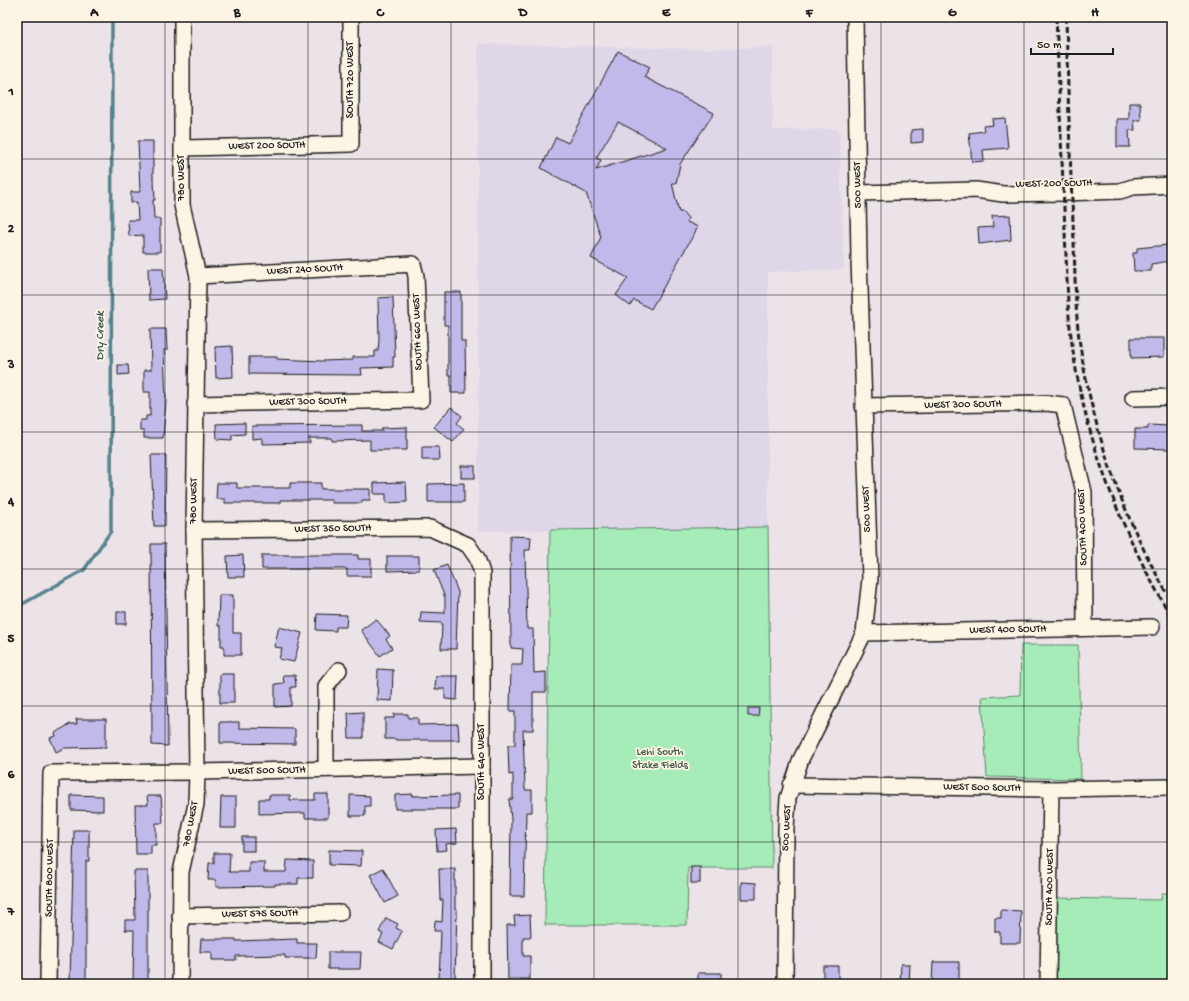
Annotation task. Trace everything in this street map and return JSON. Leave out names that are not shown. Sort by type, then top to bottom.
[{"type":"street","name":"780 WEST","points":[[180,984],[181,872],[196,804],[197,772],[194,530],[198,276],[182,205],[182,17]]},
{"type":"street","name":"SOUTH 720 WEST","points":[[351,17],[351,144]]},
{"type":"street","name":"500 WEST","points":[[785,984],[786,828],[791,785],[801,759],[864,633],[870,579],[863,406],[855,17]]},
{"type":"street","name":"WEST 200 SOUTH","points":[[182,148],[351,144]]},
{"type":"street","name":"WEST 200 SOUTH","points":[[858,193],[976,190],[1006,185],[1115,183],[1133,187],[1172,185]]},
{"type":"street","name":"WEST 240 SOUTH","points":[[198,276],[413,264]]},
{"type":"street","name":"SOUTH 660 WEST","points":[[413,264],[416,276],[421,400]]},
{"type":"street","points":[[1133,398],[1172,396]]},
{"type":"street","name":"WEST 300 SOUTH","points":[[195,404],[421,400]]},
{"type":"street","name":"WEST 300 SOUTH","points":[[863,406],[1047,403],[1064,405]]},
{"type":"street","name":"SOUTH 400 WEST","points":[[1064,405],[1084,492],[1085,628]]},
{"type":"street","name":"WEST 350 SOUTH","points":[[194,530],[430,528],[468,545]]},
{"type":"street","name":"SOUTH 640 WEST","points":[[468,545],[478,558],[482,573],[482,984]]},
{"type":"street","name":"WEST 400 SOUTH","points":[[864,633],[1152,627]]},
{"type":"street","points":[[326,769],[326,686],[338,670]]},
{"type":"street","name":"WEST 500 SOUTH","points":[[51,773],[197,772],[482,766]]},
{"type":"street","name":"SOUTH 800 WEST","points":[[48,984],[51,773]]},
{"type":"street","name":"WEST 500 SOUTH","points":[[791,785],[1051,790],[1172,787]]},
{"type":"street","name":"SOUTH 400 WEST","points":[[1048,984],[1051,790]]},
{"type":"street","name":"WEST 575 SOUTH","points":[[180,916],[340,913]]},
{"type":"shaded area","points":[[478,44],[705,49],[773,47],[773,130],[839,129],[844,269],[768,272],[768,527],[478,531]]},
{"type":"green space","name":"Lehi South Stake Fields","points":[[768,527],[772,868],[688,868],[687,925],[545,925],[550,530]]},
{"type":"green space","points":[[1021,645],[1078,645],[1081,779],[987,777],[982,697],[1020,695]]},
{"type":"green space","points":[[1162,893],[1172,893],[1172,984],[1054,984],[1055,898],[1161,900]]},
{"type":"building","points":[[618,51],[650,67],[644,77],[714,113],[680,164],[676,183],[672,183],[679,212],[683,212],[688,218],[687,222],[698,227],[651,309],[634,300],[630,306],[616,295],[628,278],[591,258],[601,237],[586,193],[541,168],[556,137],[568,143]],"holes":[[[618,122],[667,148],[596,170],[601,160],[596,158]]]},
{"type":"building","points":[[1129,103],[1140,103],[1141,120],[1134,120],[1135,130],[1129,130],[1130,147],[1117,147],[1117,119],[1129,119]]},
{"type":"building","points":[[1005,118],[1008,148],[983,150],[984,161],[972,162],[969,133],[984,131],[983,126],[993,125],[992,119]]},
{"type":"building","points":[[923,129],[923,142],[911,143],[911,130]]},
{"type":"building","points":[[138,141],[153,141],[153,181],[155,200],[153,200],[154,219],[160,219],[160,252],[143,252],[143,235],[129,236],[128,220],[138,220],[137,202],[131,203],[131,192],[140,192]]},
{"type":"building","points":[[1010,215],[1011,240],[979,244],[978,228],[993,227],[992,216]]},
{"type":"building","points":[[1168,245],[1170,261],[1151,264],[1151,271],[1134,271],[1133,253],[1137,253],[1137,248]]},
{"type":"building","points":[[148,268],[163,268],[165,299],[149,300]]},
{"type":"building","points":[[444,292],[461,292],[461,341],[465,341],[466,393],[451,393],[451,375],[448,375],[448,325],[444,325]]},
{"type":"building","points":[[393,297],[395,357],[393,357],[393,367],[361,368],[362,375],[249,374],[249,357],[277,357],[277,359],[322,361],[353,360],[353,357],[375,357],[375,351],[378,351],[379,340],[378,298]]},
{"type":"building","points":[[150,329],[166,329],[167,350],[164,350],[166,401],[163,438],[144,438],[144,431],[140,431],[140,420],[146,420],[146,416],[150,416],[150,392],[144,392],[144,370],[151,370]]},
{"type":"building","points":[[1131,338],[1164,338],[1164,357],[1131,358]]},
{"type":"building","points":[[232,346],[233,377],[216,378],[215,347]]},
{"type":"building","points":[[118,365],[128,365],[129,374],[118,375]]},
{"type":"building","points":[[451,407],[462,416],[457,423],[464,429],[453,442],[434,427]]},
{"type":"building","points":[[245,423],[245,434],[232,435],[232,440],[217,439],[216,424]]},
{"type":"building","points":[[362,425],[362,431],[382,431],[382,428],[407,427],[407,450],[370,450],[370,440],[332,441],[332,438],[309,438],[310,443],[262,444],[262,438],[252,439],[252,426]]},
{"type":"building","points":[[1148,425],[1170,426],[1170,430],[1172,430],[1172,449],[1135,448],[1135,429],[1148,429]]},
{"type":"building","points":[[422,447],[439,447],[440,460],[422,460]]},
{"type":"building","points":[[151,455],[166,455],[165,526],[154,526]]},
{"type":"building","points":[[461,466],[475,466],[475,478],[461,478]]},
{"type":"building","points":[[406,482],[407,502],[386,503],[386,494],[374,494],[374,483]]},
{"type":"building","points":[[217,483],[237,483],[237,488],[290,488],[290,483],[321,483],[321,489],[370,489],[370,500],[362,500],[362,503],[332,503],[332,500],[280,500],[280,503],[225,503],[225,499],[216,499]]},
{"type":"building","points":[[464,483],[464,502],[428,502],[428,484]]},
{"type":"building","points":[[510,536],[531,537],[530,550],[525,550],[527,629],[533,629],[534,673],[546,672],[546,692],[533,692],[533,730],[523,730],[525,790],[532,790],[532,812],[526,812],[524,896],[510,896],[511,819],[509,799],[513,799],[513,774],[509,775],[508,745],[515,745],[515,711],[510,711],[511,665],[522,665],[523,649],[511,648]]},
{"type":"building","points":[[151,544],[165,544],[168,746],[152,745]]},
{"type":"building","points":[[243,555],[244,577],[228,577],[227,556]]},
{"type":"building","points":[[262,555],[358,555],[358,559],[371,559],[371,576],[347,576],[347,569],[262,569]]},
{"type":"building","points":[[387,556],[419,556],[419,570],[387,571]]},
{"type":"building","points":[[447,565],[458,592],[456,649],[441,649],[442,623],[420,622],[421,612],[445,613],[445,598],[434,570]]},
{"type":"building","points":[[219,595],[233,595],[233,633],[241,633],[241,655],[224,655],[224,646],[221,646],[221,626],[218,626]]},
{"type":"building","points":[[117,612],[126,612],[126,624],[117,624]]},
{"type":"building","points":[[317,614],[347,615],[346,627],[336,627],[336,631],[316,630]]},
{"type":"building","points":[[376,619],[390,636],[386,639],[392,648],[380,656],[361,630]]},
{"type":"building","points":[[279,627],[302,633],[294,662],[279,659],[282,648],[274,647]]},
{"type":"building","points":[[378,669],[393,670],[392,701],[377,700]]},
{"type":"building","points":[[220,674],[234,674],[234,703],[220,703]]},
{"type":"building","points":[[283,675],[295,675],[296,687],[291,687],[291,706],[275,707],[275,684],[284,683]]},
{"type":"building","points":[[436,676],[458,676],[457,700],[445,699],[445,689],[435,689]]},
{"type":"building","points":[[748,708],[759,708],[758,716],[748,716]]},
{"type":"building","points":[[363,712],[363,738],[349,738],[348,713]]},
{"type":"building","points":[[394,714],[408,714],[408,718],[418,718],[418,725],[458,724],[459,740],[385,739],[385,718],[394,718]]},
{"type":"building","points":[[76,719],[106,719],[106,747],[64,748],[56,752],[50,738],[56,736],[55,733],[70,724],[77,724]]},
{"type":"building","points":[[220,722],[239,722],[239,728],[295,729],[295,744],[220,743]]},
{"type":"building","points":[[315,794],[328,794],[328,818],[305,818],[305,813],[259,814],[259,799],[269,799],[269,795],[290,795],[290,800],[315,800]]},
{"type":"building","points":[[413,794],[413,796],[458,795],[458,809],[395,809],[395,795]]},
{"type":"building","points":[[71,795],[103,796],[103,811],[71,810]]},
{"type":"building","points":[[350,795],[370,796],[370,806],[365,806],[365,816],[350,816]]},
{"type":"building","points":[[147,796],[161,796],[163,823],[156,823],[156,845],[151,845],[151,854],[136,854],[135,805],[148,805]]},
{"type":"building","points":[[221,797],[236,797],[236,828],[220,828]]},
{"type":"building","points":[[456,829],[457,843],[446,844],[447,850],[437,851],[436,830]]},
{"type":"building","points":[[74,830],[89,830],[89,861],[86,861],[86,981],[70,980]]},
{"type":"building","points":[[242,837],[254,837],[254,851],[242,851]]},
{"type":"building","points":[[329,850],[362,851],[361,866],[329,865]]},
{"type":"building","points":[[214,853],[230,853],[229,872],[249,872],[249,862],[264,862],[264,872],[286,872],[287,860],[313,861],[313,878],[298,878],[298,884],[216,887],[216,880],[208,880],[209,863],[214,863]]},
{"type":"building","points":[[691,867],[700,867],[700,883],[691,883]]},
{"type":"building","points":[[383,868],[398,896],[385,903],[370,875]]},
{"type":"building","points":[[439,869],[455,869],[455,909],[457,909],[455,981],[439,981],[441,931],[434,931],[435,921],[442,922],[443,900],[440,900]]},
{"type":"building","points":[[134,871],[148,871],[148,981],[133,982],[134,930],[125,930],[125,920],[135,920]]},
{"type":"building","points":[[741,882],[756,883],[756,899],[741,899]]},
{"type":"building","points":[[1001,910],[1021,911],[1020,943],[1000,943],[1000,932],[995,932],[995,918],[1001,918]]},
{"type":"building","points":[[530,915],[531,937],[523,937],[523,956],[530,956],[530,979],[508,979],[507,925],[515,925],[514,916]]},
{"type":"building","points":[[386,918],[398,924],[396,928],[402,931],[393,949],[379,942],[383,934],[379,932]]},
{"type":"building","points":[[201,939],[236,939],[236,941],[297,939],[297,943],[317,943],[316,958],[285,958],[285,955],[236,956],[236,960],[212,960],[212,952],[200,952]]},
{"type":"building","points":[[328,952],[361,952],[360,969],[328,969]]},
{"type":"building","points":[[933,962],[959,962],[959,982],[932,982]]},
{"type":"building","points":[[901,964],[910,964],[909,984],[900,984]]},
{"type":"building","points":[[823,966],[838,966],[838,984],[823,984]]},
{"type":"building","points":[[698,973],[721,973],[721,984],[698,984]]},
{"type":"waterway","name":"Dry Creek","points":[[17,607],[84,570],[111,531],[112,17]]},
{"type":"railway","points":[[1056,17],[1068,303],[1072,345],[1079,386],[1089,427],[1101,466],[1116,506],[1151,581],[1172,618]]},
{"type":"railway","points":[[1066,17],[1076,302],[1079,338],[1085,373],[1101,441],[1112,474],[1139,540],[1172,602]]}]
